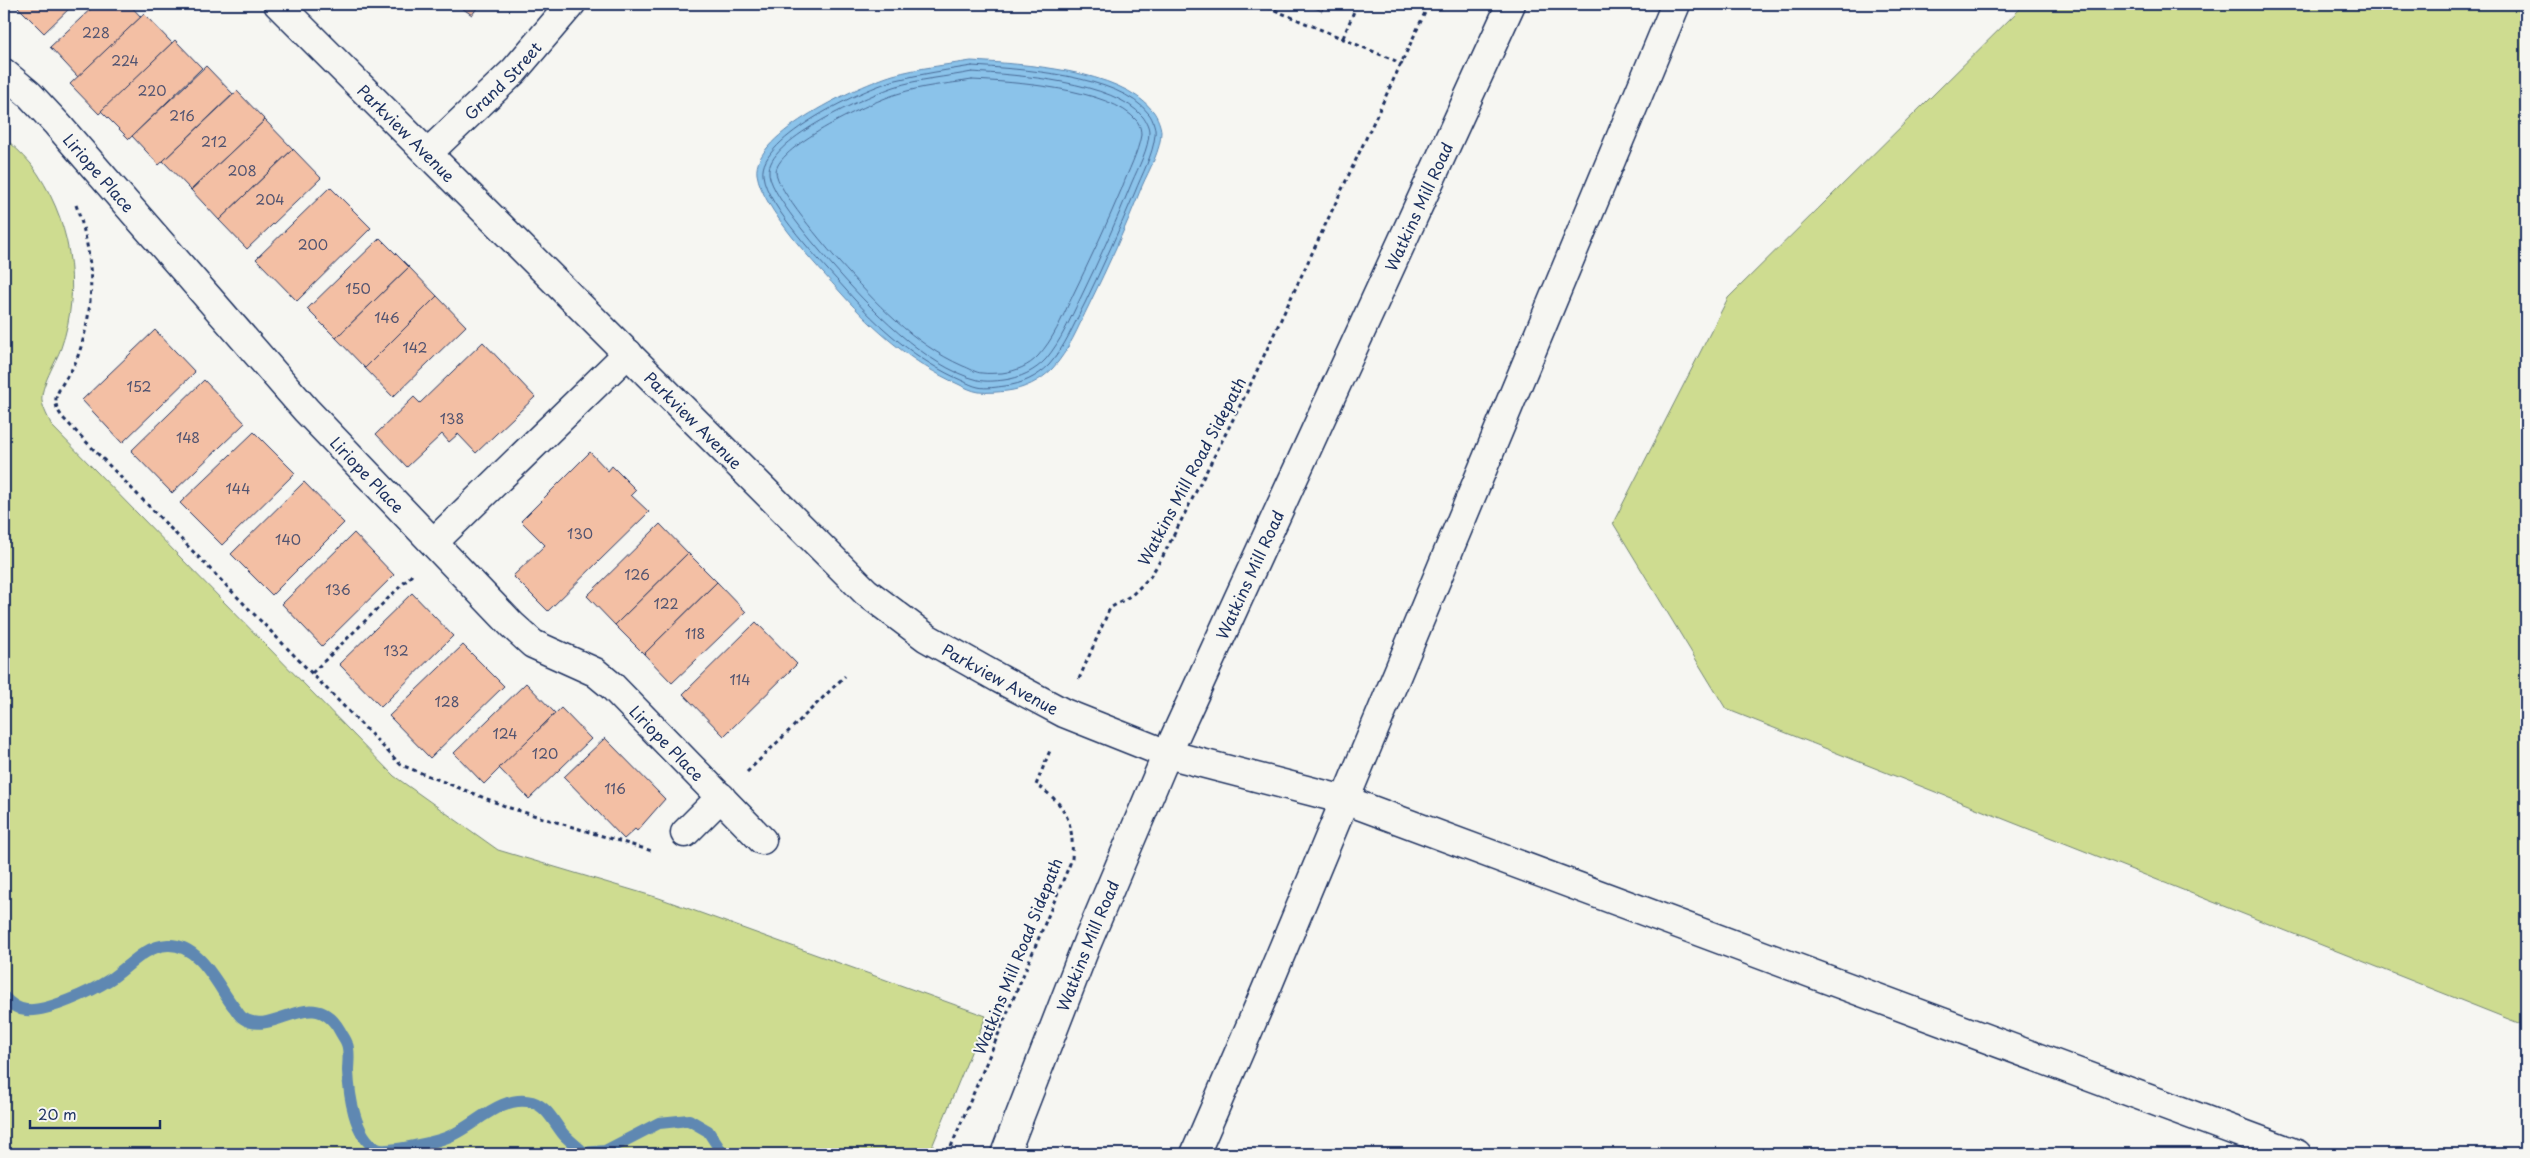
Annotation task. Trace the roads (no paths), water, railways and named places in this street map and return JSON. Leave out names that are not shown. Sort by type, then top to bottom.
[{"type":"main road","name":"Parkview Avenue","points":[[278,4],[866,592],[927,638],[1064,713],[1167,754],[1345,800],[2298,1154]]},
{"type":"main road","name":"Grand Street","points":[[428,152],[514,71],[571,4]]},
{"type":"main road","name":"Watkins Mill Road","points":[[1004,1154],[1087,943],[1167,754],[1511,4]]},
{"type":"main road","points":[[1195,1154],[1265,992],[1676,4]]},
{"type":"main road","name":"Liriope Place","points":[[4,73],[29,94],[57,124],[306,410],[512,625],[533,644],[595,672],[612,686],[762,840]]},
{"type":"main road","points":[[434,542],[628,353]]},
{"type":"main road","points":[[685,833],[721,797]]},
{"type":"water","points":[[971,61],[1016,64],[1069,71],[1118,86],[1138,97],[1153,111],[1161,130],[1159,146],[1154,160],[1130,216],[1068,347],[1052,369],[1042,377],[1026,386],[1000,392],[976,391],[965,388],[925,367],[881,333],[854,307],[792,237],[769,204],[757,174],[760,159],[772,143],[789,128],[834,100],[877,80],[893,75]]},
{"type":"waterway","points":[[4,997],[14,1006],[26,1010],[46,1008],[81,995],[101,985],[151,949],[168,945],[179,946],[198,958],[243,1018],[255,1023],[267,1022],[305,1011],[318,1011],[329,1017],[340,1031],[348,1047],[348,1071],[354,1114],[363,1135],[377,1149],[391,1150],[446,1138],[500,1106],[521,1101],[538,1104],[564,1135],[584,1153],[605,1151],[659,1123],[689,1120],[708,1131],[723,1154]]}]
